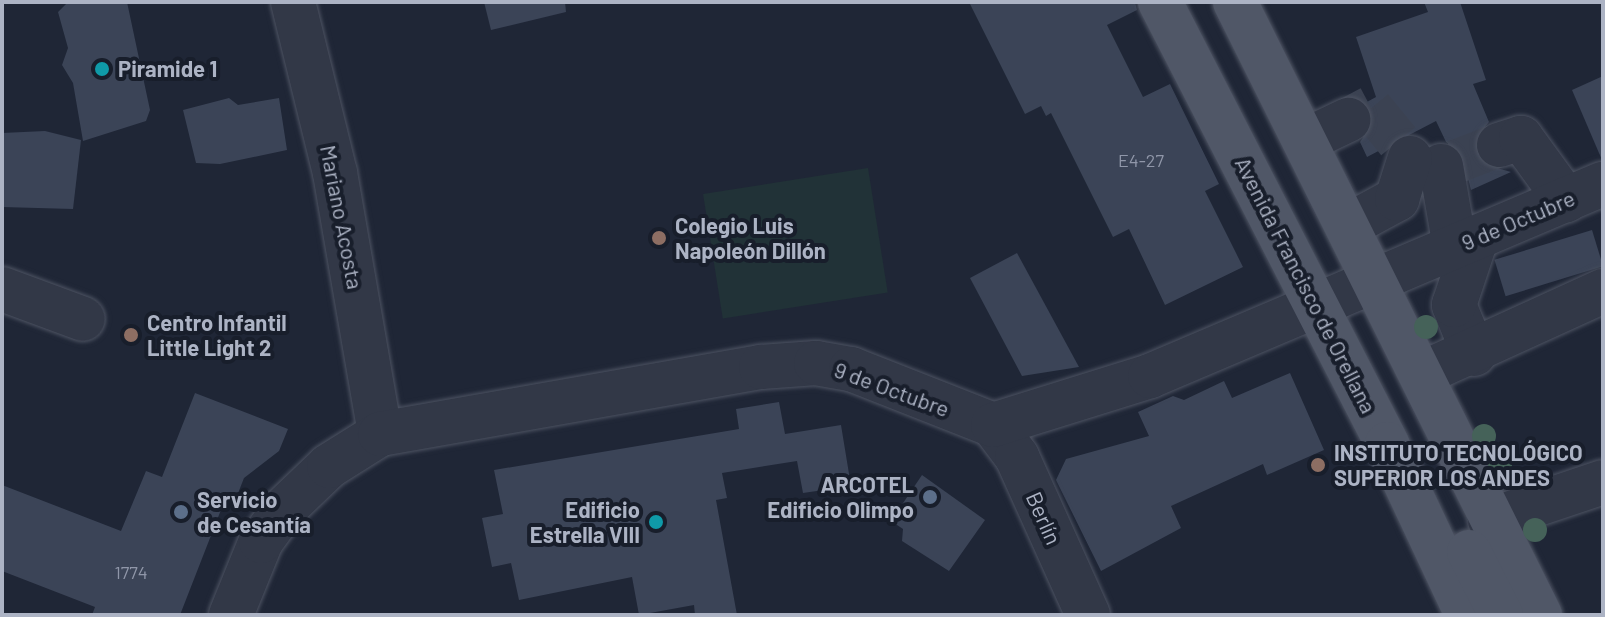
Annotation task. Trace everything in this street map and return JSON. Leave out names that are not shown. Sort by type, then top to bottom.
[{"type":"main road","name":"Avenida Francisco de Orellana","points":[[1160,2],[1387,444],[1467,615]]},
{"type":"main road","points":[[1235,2],[1377,280],[1490,520],[1540,615]]},
{"type":"main road","points":[[1387,444],[1432,480],[1501,615]]},
{"type":"street","name":"Mariano Acosta","points":[[293,2],[335,173],[380,434]]},
{"type":"street","points":[[1306,140],[1348,120]]},
{"type":"street","points":[[1499,145],[1521,138],[1585,192]]},
{"type":"street","points":[[1349,225],[1397,199],[1426,156],[1466,243],[1454,305],[1474,354]]},
{"type":"street","name":"9 de Octubre","points":[[231,615],[261,541],[284,509],[329,466],[380,434],[761,367],[816,363],[851,369],[993,425],[1150,376],[1314,303],[1377,280],[1585,192]]},
{"type":"street","points":[[2,289],[83,319]]},
{"type":"street","points":[[1421,374],[1474,354],[1603,291]]},
{"type":"street","name":"Berlín","points":[[993,425],[1017,457],[1088,615]]},
{"type":"street","points":[[1490,520],[1603,482]]},
{"type":"shaded area","points":[[868,168],[888,292],[723,319],[703,194]]},
{"type":"building","name":"Piramide 1","points":[[68,2],[127,2],[150,110],[146,121],[83,141],[73,83],[62,65],[68,48],[58,12]]},
{"type":"building","points":[[484,2],[565,2],[566,12],[491,30]]},
{"type":"building","points":[[969,2],[1135,2],[1137,10],[1107,25],[1143,97],[1170,84],[1219,184],[1205,191],[1243,267],[1165,305],[1129,229],[1113,237],[1051,113],[1046,116],[1041,106],[1025,114]]},
{"type":"building","points":[[1424,2],[1460,2],[1486,80],[1473,84],[1489,122],[1475,139],[1475,152],[1483,164],[1511,172],[1471,190],[1461,151],[1446,142],[1436,121],[1367,157],[1360,142],[1373,123],[1365,103],[1376,97],[1356,37],[1428,12]]},
{"type":"building","points":[[1603,76],[1603,160],[1602,160],[1572,90]]},
{"type":"building","points":[[229,98],[238,105],[279,98],[287,150],[220,164],[196,163],[183,110]]},
{"type":"building","points":[[45,131],[81,140],[73,209],[2,207],[2,133]]},
{"type":"building","points":[[1592,230],[1603,266],[1506,296],[1494,260]]},
{"type":"building","points":[[1017,253],[1079,367],[1022,376],[970,278]]},
{"type":"building","points":[[1290,373],[1324,450],[1267,475],[1263,464],[1171,506],[1181,528],[1101,571],[1056,480],[1066,459],[1149,436],[1138,412],[1173,396],[1184,400],[1224,381],[1232,398]]},
{"type":"building","points":[[195,393],[288,429],[279,451],[244,478],[235,501],[226,497],[180,615],[92,615],[95,607],[2,571],[2,485],[121,531],[146,471],[162,477]]},
{"type":"building","points":[[779,402],[785,434],[841,425],[851,486],[803,493],[797,461],[722,473],[727,498],[716,500],[737,615],[695,615],[694,605],[639,615],[632,577],[519,600],[511,563],[492,567],[482,518],[503,514],[494,470],[739,429],[736,409]]},
{"type":"building","name":"ARCOTEL Edificio Olimpo","points":[[922,475],[985,520],[949,571],[902,541],[903,529],[891,521]]},
{"type":"tunnel","points":[[1348,120],[1371,108],[1398,141]]},
{"type":"tunnel","points":[[1455,162],[1499,145]]},
{"type":"place","name":"Piramide 1","points":[[102,69]]},
{"type":"place","name":"Colegio Luis Napoleón Dillón","points":[[659,238]]},
{"type":"place","name":"Centro Infantil Little Light 2","points":[[131,335]]},
{"type":"place","name":"INSTITUTO TECNOLÓGICO SUPERIOR LOS ANDES","points":[[1318,465]]},
{"type":"place","name":"ARCOTEL Edificio Olimpo","points":[[930,497]]},
{"type":"place","name":"Servicio de Cesantía","points":[[181,512]]},
{"type":"place","name":"Edificio Estrella VIII","points":[[656,522]]}]
